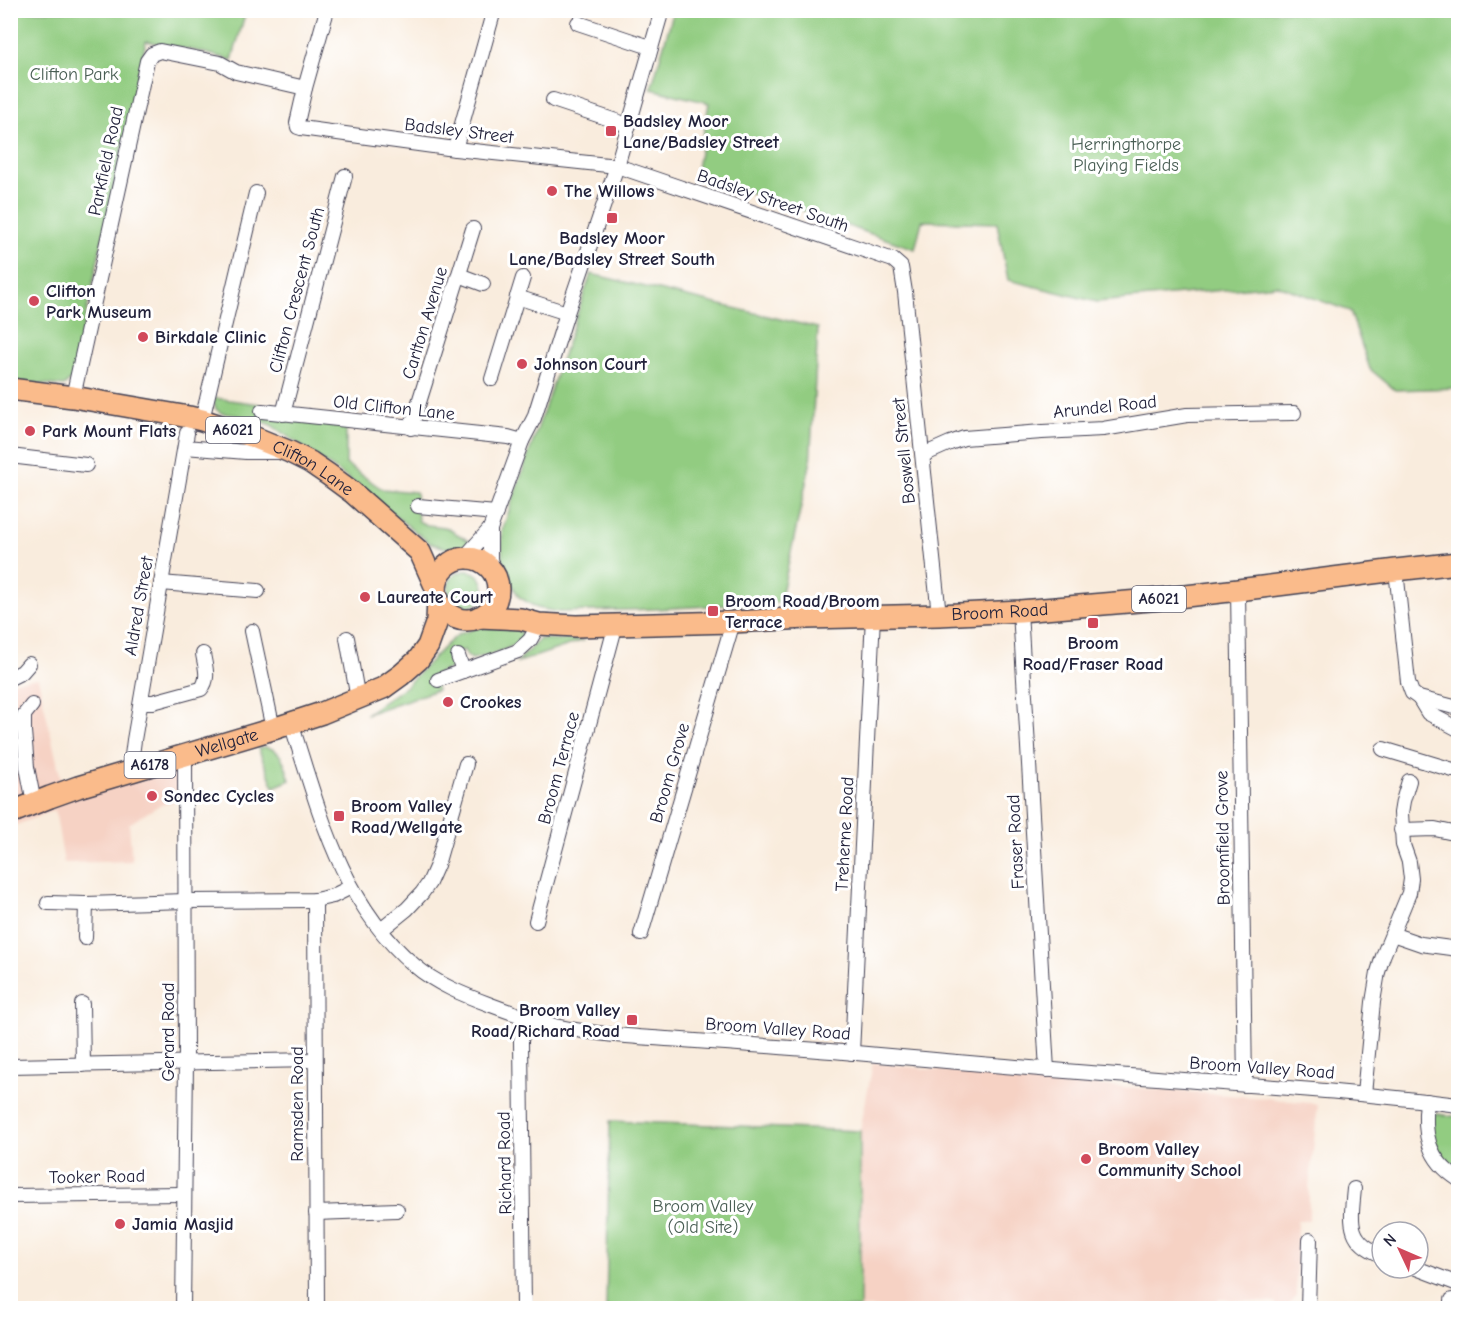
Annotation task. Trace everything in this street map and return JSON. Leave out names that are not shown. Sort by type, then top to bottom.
[{"type":"main road","name":"Clifton Lane","points":[[12,392],[73,397],[191,433],[251,436],[290,452],[310,462],[352,492],[420,552],[437,593]]},
{"type":"main road","name":"Clifton Lane","points":[[420,552],[460,559]]},
{"type":"main road","name":"A6021","points":[[460,559],[472,558],[487,564],[507,602],[530,622]]},
{"type":"main road","points":[[437,593],[438,579],[442,571],[448,564],[460,559]]},
{"type":"main road","name":"Broom Road","points":[[475,619],[576,626],[1020,611],[1151,600],[1458,563]]},
{"type":"main road","points":[[475,619],[488,612],[494,605],[498,596],[496,578]]},
{"type":"main road","name":"A6021","points":[[437,593],[442,607],[450,614],[459,619],[475,619]]},
{"type":"main road","name":"Wellgate","points":[[10,813],[130,771],[282,726],[383,688],[418,660],[428,646],[437,621],[437,593]]},
{"type":"main road","name":"Wellgate","points":[[428,646],[475,619]]},
{"type":"street","points":[[304,88],[327,10]]},
{"type":"street","points":[[455,149],[494,10]]},
{"type":"street","points":[[496,578],[490,559],[490,529],[522,441],[534,418],[617,166],[662,10]]},
{"type":"street","points":[[578,23],[650,46]]},
{"type":"street","name":"Parkfield Road","points":[[73,397],[147,61],[152,54],[160,51],[220,63],[236,72],[304,88]]},
{"type":"street","name":"Badsley Street","points":[[304,88],[297,123],[301,128],[455,149],[617,166]]},
{"type":"street","points":[[553,100],[628,125]]},
{"type":"street","name":"Badsley Street South","points":[[617,166],[893,261],[901,267],[904,282]]},
{"type":"street","name":"Clifton Crescent South","points":[[283,414],[345,176]]},
{"type":"street","name":"Aldred Street","points":[[130,771],[161,583],[191,433],[256,193]]},
{"type":"street","name":"Carlton Avenue","points":[[411,428],[473,229]]},
{"type":"street","points":[[459,275],[483,284]]},
{"type":"street","points":[[492,379],[523,278]]},
{"type":"street","name":"Boswell Street","points":[[904,282],[939,615]]},
{"type":"street","points":[[518,297],[567,313]]},
{"type":"street","name":"Old Clifton Lane","points":[[262,411],[522,441]]},
{"type":"street","name":"Arundel Road","points":[[923,455],[964,438],[1103,429],[1187,415],[1294,412]]},
{"type":"street","points":[[191,433],[246,452],[290,452]]},
{"type":"street","points":[[10,456],[86,465]]},
{"type":"street","points":[[418,506],[496,513]]},
{"type":"street","points":[[460,559],[490,529]]},
{"type":"street","points":[[1396,570],[1408,682],[1412,693],[1419,698],[1458,708]]},
{"type":"street","points":[[161,583],[258,591]]},
{"type":"street","name":"Broomfield Grove","points":[[1238,590],[1245,1085]]},
{"type":"street","name":"Fraser Road","points":[[1020,611],[1047,1070]]},
{"type":"street","name":"Treherne Road","points":[[852,1053],[873,616]]},
{"type":"street","points":[[438,681],[518,651],[530,640],[530,622]]},
{"type":"street","name":"Broom Grove","points":[[641,934],[733,622]]},
{"type":"street","name":"Broom Terrace","points":[[536,921],[616,624]]},
{"type":"street","name":"Broom Valley Road","points":[[252,631],[282,726],[327,836],[351,887],[397,949],[416,967],[460,993],[526,1018],[610,1035],[1364,1094],[1458,1105]]},
{"type":"street","points":[[347,638],[358,699]]},
{"type":"street","points":[[141,702],[153,702],[201,689],[207,677],[202,654]]},
{"type":"street","points":[[458,656],[463,671]]},
{"type":"street","points":[[10,678],[22,672],[29,664]]},
{"type":"street","points":[[1419,698],[1428,713],[1458,729]]},
{"type":"street","points":[[32,705],[24,715],[24,731],[27,767],[34,803]]},
{"type":"street","points":[[1383,749],[1453,770],[1458,769]]},
{"type":"street","name":"Gerard Road","points":[[183,1308],[186,1062],[184,756]]},
{"type":"street","points":[[381,930],[407,909],[429,883],[437,865],[466,764]]},
{"type":"street","points":[[1364,1094],[1375,988],[1383,956],[1409,893],[1411,879],[1403,845],[1401,813],[1402,801],[1409,781]]},
{"type":"street","points":[[1401,830],[1435,829],[1458,834]]},
{"type":"street","points":[[48,903],[315,900],[333,896],[351,887]]},
{"type":"street","name":"Ramsden Road","points":[[315,900],[317,1308]]},
{"type":"street","points":[[85,938],[86,904]]},
{"type":"street","points":[[1392,934],[1421,944],[1458,949]]},
{"type":"street","points":[[82,1004],[82,1065]]},
{"type":"street","name":"Richard Road","points":[[524,1308],[521,1041],[526,1018]]},
{"type":"street","points":[[10,1066],[315,1060]]},
{"type":"street","points":[[1427,1101],[1426,1131],[1432,1153],[1444,1168],[1458,1179]]},
{"type":"street","points":[[1354,1189],[1352,1228],[1370,1249]]},
{"type":"street","name":"Tooker Road","points":[[10,1196],[184,1194]]},
{"type":"street","points":[[316,1213],[397,1210]]},
{"type":"street","points":[[1308,1308],[1310,1240]]},
{"type":"street","points":[[1430,1273],[1458,1284]]},
{"type":"shaded area","points":[[38,678],[65,797],[188,759],[190,797],[158,806],[129,824],[132,861],[64,863],[55,810],[11,827],[11,682]]},
{"type":"shaded area","name":"Broom Valley Community School","points":[[873,1063],[1020,1079],[1318,1104],[1309,1187],[1309,1221],[1297,1220],[1296,1296],[1285,1308],[1278,1308],[1275,1303],[1218,1299],[1217,1308],[860,1308],[860,1131]]},
{"type":"green space","name":"Herringthorpe Playing Fields","points":[[674,10],[1458,11],[1458,388],[1395,390],[1370,369],[1350,311],[1277,285],[1097,302],[1008,280],[997,223],[922,221],[915,249],[696,174],[709,103],[651,89]]},
{"type":"green space","name":"Clifton Park","points":[[10,11],[246,11],[232,60],[146,41],[72,378],[64,386],[11,381]]},
{"type":"green space","points":[[591,274],[818,328],[810,465],[780,602],[559,612],[537,608],[519,597],[508,578],[502,556],[502,531]]},
{"type":"green space","points":[[215,398],[259,404],[259,416],[346,427],[346,464],[382,489],[416,492],[418,521],[427,525],[445,527],[471,542],[450,548],[430,543],[346,477],[271,425],[254,418],[221,413],[216,409]]},
{"type":"green space","points":[[466,571],[479,576],[484,589],[479,602],[466,607],[453,602],[448,589],[453,576]]},
{"type":"green space","points":[[496,625],[512,627],[521,632],[522,639],[506,649],[478,658],[472,659],[464,650],[454,654],[455,661],[451,668],[433,676],[437,690],[366,714],[406,686],[459,634],[476,628]]},
{"type":"green space","points":[[540,639],[584,640],[516,663]]},
{"type":"green space","points":[[266,747],[280,755],[290,780],[274,787],[258,748]]},
{"type":"green space","points":[[1431,1115],[1458,1117],[1458,1173],[1444,1159],[1437,1147]]},
{"type":"green space","name":"Broom Valley (Old Site)","points":[[610,1121],[860,1131],[860,1308],[606,1308]]},
{"type":"place","name":"Badsley Moor Lane/Badsley Street","points":[[611,131]]},
{"type":"place","name":"The Willows","points":[[552,191]]},
{"type":"place","name":"Badsley Moor Lane/Badsley Street South","points":[[612,218]]},
{"type":"place","name":"Clifton Park Museum","points":[[34,301]]},
{"type":"place","name":"Birkdale Clinic","points":[[143,337]]},
{"type":"place","name":"Johnson Court","points":[[522,364]]},
{"type":"place","name":"Park Mount Flats","points":[[30,431]]},
{"type":"place","name":"Laureate Court","points":[[365,597]]},
{"type":"place","name":"Broom Road/Broom Terrace","points":[[713,611]]},
{"type":"place","name":"Broom Road/Fraser Road","points":[[1093,623]]},
{"type":"place","name":"Crookes","points":[[448,702]]},
{"type":"place","name":"Sondec Cycles","points":[[152,796]]},
{"type":"place","name":"Broom Valley Road/Wellgate","points":[[339,816]]},
{"type":"place","name":"Broom Valley Road/Richard Road","points":[[632,1020]]},
{"type":"place","name":"Broom Valley Community School","points":[[1086,1159]]},
{"type":"place","name":"Jamia Masjid","points":[[120,1224]]}]
